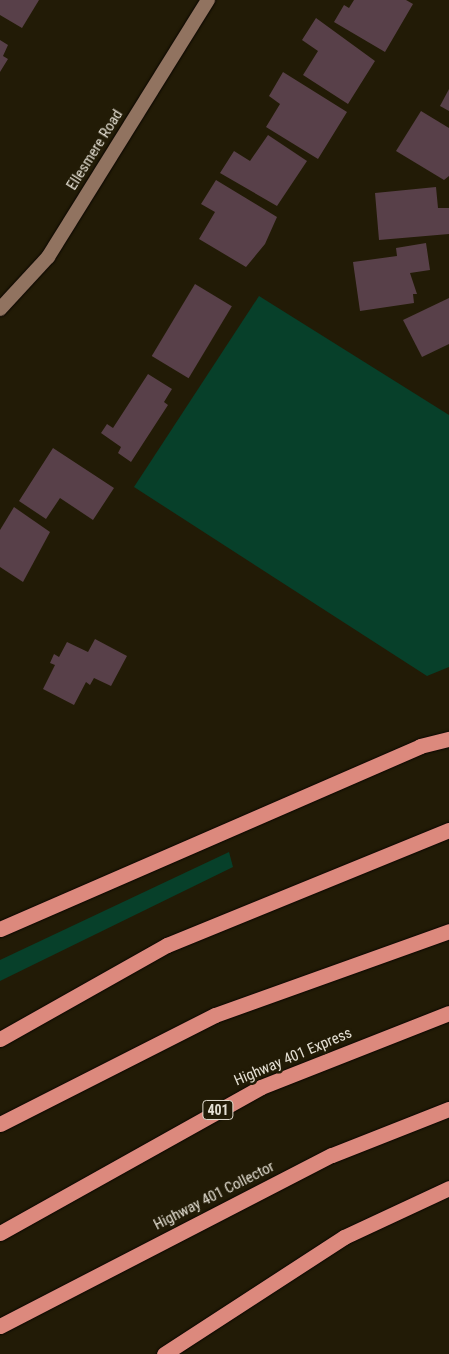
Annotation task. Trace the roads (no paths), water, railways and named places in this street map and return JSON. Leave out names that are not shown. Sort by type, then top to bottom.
[{"type":"highway","points":[[0,929],[420,746],[449,739]]},
{"type":"highway","points":[[0,1039],[167,945],[449,830]]},
{"type":"highway","points":[[0,1124],[215,1015],[449,931]]},
{"type":"highway","name":"Highway 401 Express","points":[[0,1233],[261,1087],[449,1013]]},
{"type":"highway","name":"Highway 401 Collector","points":[[0,1326],[332,1155],[449,1109]]},
{"type":"highway","points":[[164,1354],[344,1237],[449,1188]]},
{"type":"main road","name":"Ellesmere Road","points":[[0,309],[48,257],[208,0]]}]
